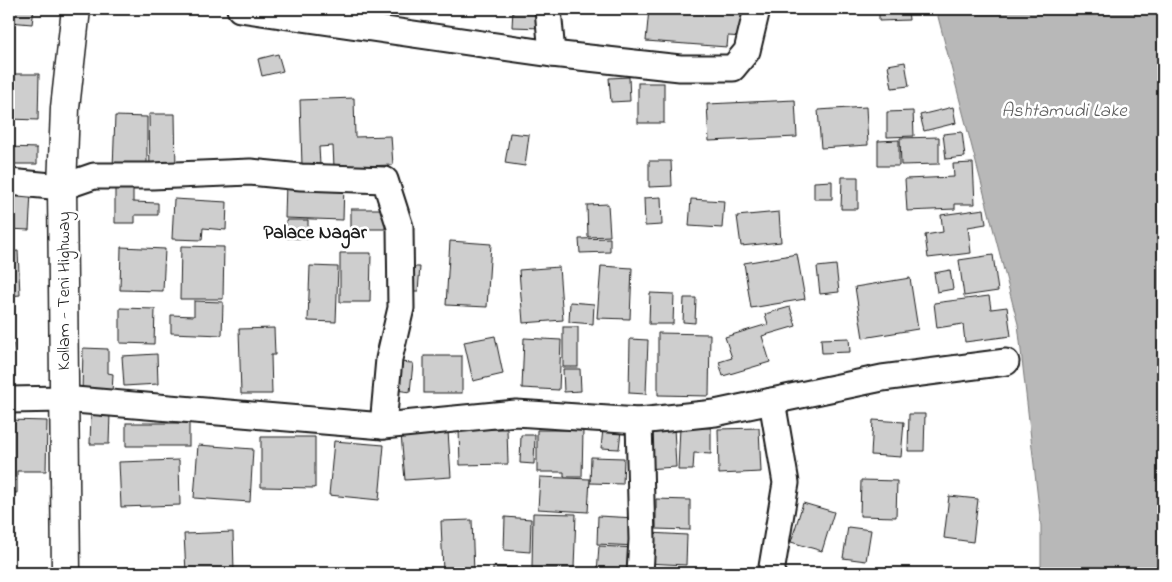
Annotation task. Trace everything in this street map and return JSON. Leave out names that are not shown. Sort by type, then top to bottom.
[{"type":"main road","name":"Kollam - Teni Highway","points":[[66,573],[62,186],[65,108],[76,9]]},
{"type":"street","points":[[240,9],[552,54],[680,68],[733,68],[747,51],[757,9]]},
{"type":"street","points":[[548,9],[552,54]]},
{"type":"street","points":[[9,182],[62,186],[94,176],[250,172],[302,177],[385,180],[400,227],[402,308],[389,359],[383,426]]},
{"type":"street","points":[[9,400],[63,399],[383,426],[516,413],[639,421],[716,413],[882,378],[1006,362]]},
{"type":"street","points":[[771,573],[786,483],[772,401]]},
{"type":"street","points":[[639,421],[642,540],[640,573]]},
{"type":"water","name":"Ashtamudi Lake","points":[[936,9],[1163,9],[1163,573],[1041,573],[1041,526],[1018,324]]},
{"type":"building","points":[[9,9],[34,9],[32,24],[9,22]]},
{"type":"building","points":[[513,9],[542,9],[541,28],[512,27]]},
{"type":"building","points":[[649,9],[747,9],[744,37],[728,36],[727,47],[646,41]]},
{"type":"building","points":[[879,9],[908,9],[909,20],[879,21]]},
{"type":"building","points":[[278,54],[283,71],[262,76],[258,59]]},
{"type":"building","points":[[905,62],[909,86],[892,88],[888,65]]},
{"type":"building","points":[[9,74],[39,74],[38,120],[9,119]]},
{"type":"building","points":[[629,77],[630,101],[611,102],[609,78]]},
{"type":"building","points":[[638,83],[664,83],[664,123],[638,123]]},
{"type":"building","points":[[354,98],[355,137],[391,136],[393,165],[334,167],[333,146],[319,147],[320,165],[302,166],[300,100]]},
{"type":"building","points":[[795,100],[797,137],[709,141],[707,104]]},
{"type":"building","points":[[866,107],[868,145],[821,148],[818,110]]},
{"type":"building","points":[[953,107],[956,123],[924,131],[920,115]]},
{"type":"building","points":[[913,111],[914,136],[887,137],[887,112]]},
{"type":"building","points":[[149,114],[175,114],[176,171],[150,172]]},
{"type":"building","points":[[115,116],[147,117],[147,168],[113,168]]},
{"type":"building","points":[[962,132],[965,157],[946,159],[943,134]]},
{"type":"building","points":[[510,133],[529,135],[525,166],[505,163]]},
{"type":"building","points":[[939,137],[939,164],[901,165],[900,138]]},
{"type":"building","points":[[899,140],[899,166],[878,166],[878,141]]},
{"type":"building","points":[[9,147],[37,148],[37,164],[9,164]]},
{"type":"building","points":[[649,161],[671,161],[672,186],[649,187]]},
{"type":"building","points":[[973,163],[975,204],[955,204],[955,209],[907,211],[905,179],[954,177],[953,164]]},
{"type":"building","points":[[842,177],[858,177],[858,209],[841,209]]},
{"type":"building","points":[[832,181],[832,199],[814,199],[814,182]]},
{"type":"building","points":[[286,182],[344,183],[343,220],[285,218]]},
{"type":"building","points":[[115,185],[133,186],[133,202],[158,203],[158,215],[135,215],[135,223],[115,223]]},
{"type":"building","points":[[9,191],[31,192],[29,230],[9,229]]},
{"type":"building","points":[[661,197],[662,225],[645,226],[644,198]]},
{"type":"building","points":[[174,199],[227,202],[226,230],[203,228],[202,240],[172,239]]},
{"type":"building","points":[[691,199],[724,201],[722,228],[689,226]]},
{"type":"building","points":[[608,204],[610,236],[588,237],[587,205]]},
{"type":"building","points":[[351,209],[385,209],[385,229],[351,229]]},
{"type":"building","points":[[984,209],[986,224],[968,227],[971,253],[928,258],[925,235],[943,232],[941,215]]},
{"type":"building","points":[[779,212],[781,242],[741,246],[737,216]]},
{"type":"building","points":[[286,220],[308,220],[308,239],[286,238]]},
{"type":"building","points":[[610,238],[610,252],[580,253],[579,239]]},
{"type":"building","points":[[450,241],[491,244],[487,307],[446,305]]},
{"type":"building","points":[[181,246],[224,247],[223,299],[180,299]]},
{"type":"building","points":[[121,247],[165,249],[163,291],[120,290]]},
{"type":"building","points":[[18,251],[20,295],[9,296],[9,252]]},
{"type":"building","points":[[340,253],[371,253],[370,302],[340,302]]},
{"type":"building","points":[[797,254],[805,299],[751,308],[744,263]]},
{"type":"building","points":[[993,255],[998,291],[964,296],[959,260]]},
{"type":"building","points":[[836,265],[839,292],[820,294],[817,267]]},
{"type":"building","points":[[310,266],[338,267],[336,322],[308,321]]},
{"type":"building","points":[[601,266],[632,268],[630,319],[597,318]]},
{"type":"building","points":[[406,267],[420,267],[418,291],[406,291]]},
{"type":"building","points":[[559,267],[563,320],[523,323],[519,270]]},
{"type":"building","points":[[950,270],[953,289],[937,292],[934,273]]},
{"type":"building","points":[[910,278],[918,329],[863,338],[855,287]]},
{"type":"building","points":[[650,293],[674,294],[673,324],[649,324]]},
{"type":"building","points":[[989,296],[991,309],[1007,307],[1011,336],[965,342],[963,324],[937,328],[934,303]]},
{"type":"building","points":[[684,298],[696,298],[695,323],[683,322]]},
{"type":"building","points":[[194,301],[223,302],[222,335],[171,333],[171,315],[194,316]]},
{"type":"building","points":[[570,302],[594,304],[593,324],[569,322]]},
{"type":"building","points":[[790,307],[796,326],[762,336],[770,362],[723,376],[719,362],[732,358],[725,337],[768,324],[765,314]]},
{"type":"building","points":[[120,308],[155,309],[154,344],[120,343]]},
{"type":"building","points":[[563,327],[578,327],[578,367],[563,367]]},
{"type":"building","points":[[274,328],[275,355],[271,355],[272,394],[241,394],[239,329]]},
{"type":"building","points":[[658,333],[710,334],[709,396],[658,395]]},
{"type":"building","points":[[495,336],[503,374],[473,381],[464,342]]},
{"type":"building","points":[[524,338],[561,340],[559,390],[522,388]]},
{"type":"building","points":[[849,338],[850,352],[822,353],[821,339]]},
{"type":"building","points":[[630,339],[648,340],[646,394],[629,393]]},
{"type":"building","points":[[9,344],[13,344],[11,373],[9,373]]},
{"type":"building","points":[[83,348],[108,349],[108,373],[113,374],[112,393],[82,392]]},
{"type":"building","points":[[157,354],[158,384],[124,386],[122,356]]},
{"type":"building","points":[[424,356],[462,356],[462,393],[424,393]]},
{"type":"building","points":[[398,362],[413,363],[410,392],[396,390]]},
{"type":"building","points":[[563,369],[580,369],[581,391],[564,392]]},
{"type":"building","points":[[91,413],[110,413],[109,444],[90,444]]},
{"type":"building","points":[[909,414],[925,414],[924,451],[908,451]]},
{"type":"building","points":[[9,420],[47,421],[46,471],[17,471],[17,493],[9,492]]},
{"type":"building","points":[[873,420],[904,422],[901,457],[871,455]]},
{"type":"building","points":[[126,423],[189,423],[189,446],[126,446]]},
{"type":"building","points":[[674,427],[676,467],[646,469],[644,428]]},
{"type":"building","points":[[680,427],[711,428],[711,454],[694,453],[693,470],[678,470]]},
{"type":"building","points":[[759,428],[761,472],[719,474],[718,429]]},
{"type":"building","points":[[459,429],[507,429],[508,464],[460,465]]},
{"type":"building","points":[[603,429],[621,431],[619,449],[601,448]]},
{"type":"building","points":[[537,430],[583,430],[582,477],[564,477],[564,472],[537,472]]},
{"type":"building","points":[[448,431],[451,477],[405,480],[401,434]]},
{"type":"building","points":[[521,435],[535,435],[534,464],[520,463]]},
{"type":"building","points":[[261,437],[315,437],[315,488],[261,487]]},
{"type":"building","points":[[334,441],[384,445],[379,500],[329,495]]},
{"type":"building","points":[[198,445],[253,449],[250,502],[194,498]]},
{"type":"building","points":[[591,457],[624,458],[623,484],[590,483]]},
{"type":"building","points":[[179,460],[180,505],[121,507],[119,462]]},
{"type":"building","points":[[540,477],[590,479],[588,512],[538,509]]},
{"type":"building","points":[[861,480],[897,481],[896,517],[860,516]]},
{"type":"building","points":[[949,496],[978,499],[973,542],[944,538]]},
{"type":"building","points":[[656,499],[690,500],[690,530],[656,529]]},
{"type":"building","points":[[803,503],[834,512],[822,551],[791,542]]},
{"type":"building","points":[[533,513],[576,514],[574,568],[532,568]]},
{"type":"building","points":[[598,516],[636,518],[635,546],[597,544]]},
{"type":"building","points":[[505,517],[531,519],[530,552],[504,550]]},
{"type":"building","points":[[472,520],[474,573],[443,573],[441,521]]},
{"type":"building","points":[[848,527],[871,530],[866,561],[843,558]]},
{"type":"building","points":[[233,532],[234,573],[186,573],[184,534]]},
{"type":"building","points":[[649,533],[687,535],[686,565],[647,563]]},
{"type":"building","points":[[599,546],[635,548],[634,573],[597,573]]},
{"type":"building","points":[[493,567],[520,568],[520,573],[493,573]]},
{"type":"building","points":[[648,568],[684,570],[684,573],[648,573]]},
{"type":"district","name":"Palace Nagar","points":[[315,231]]}]
